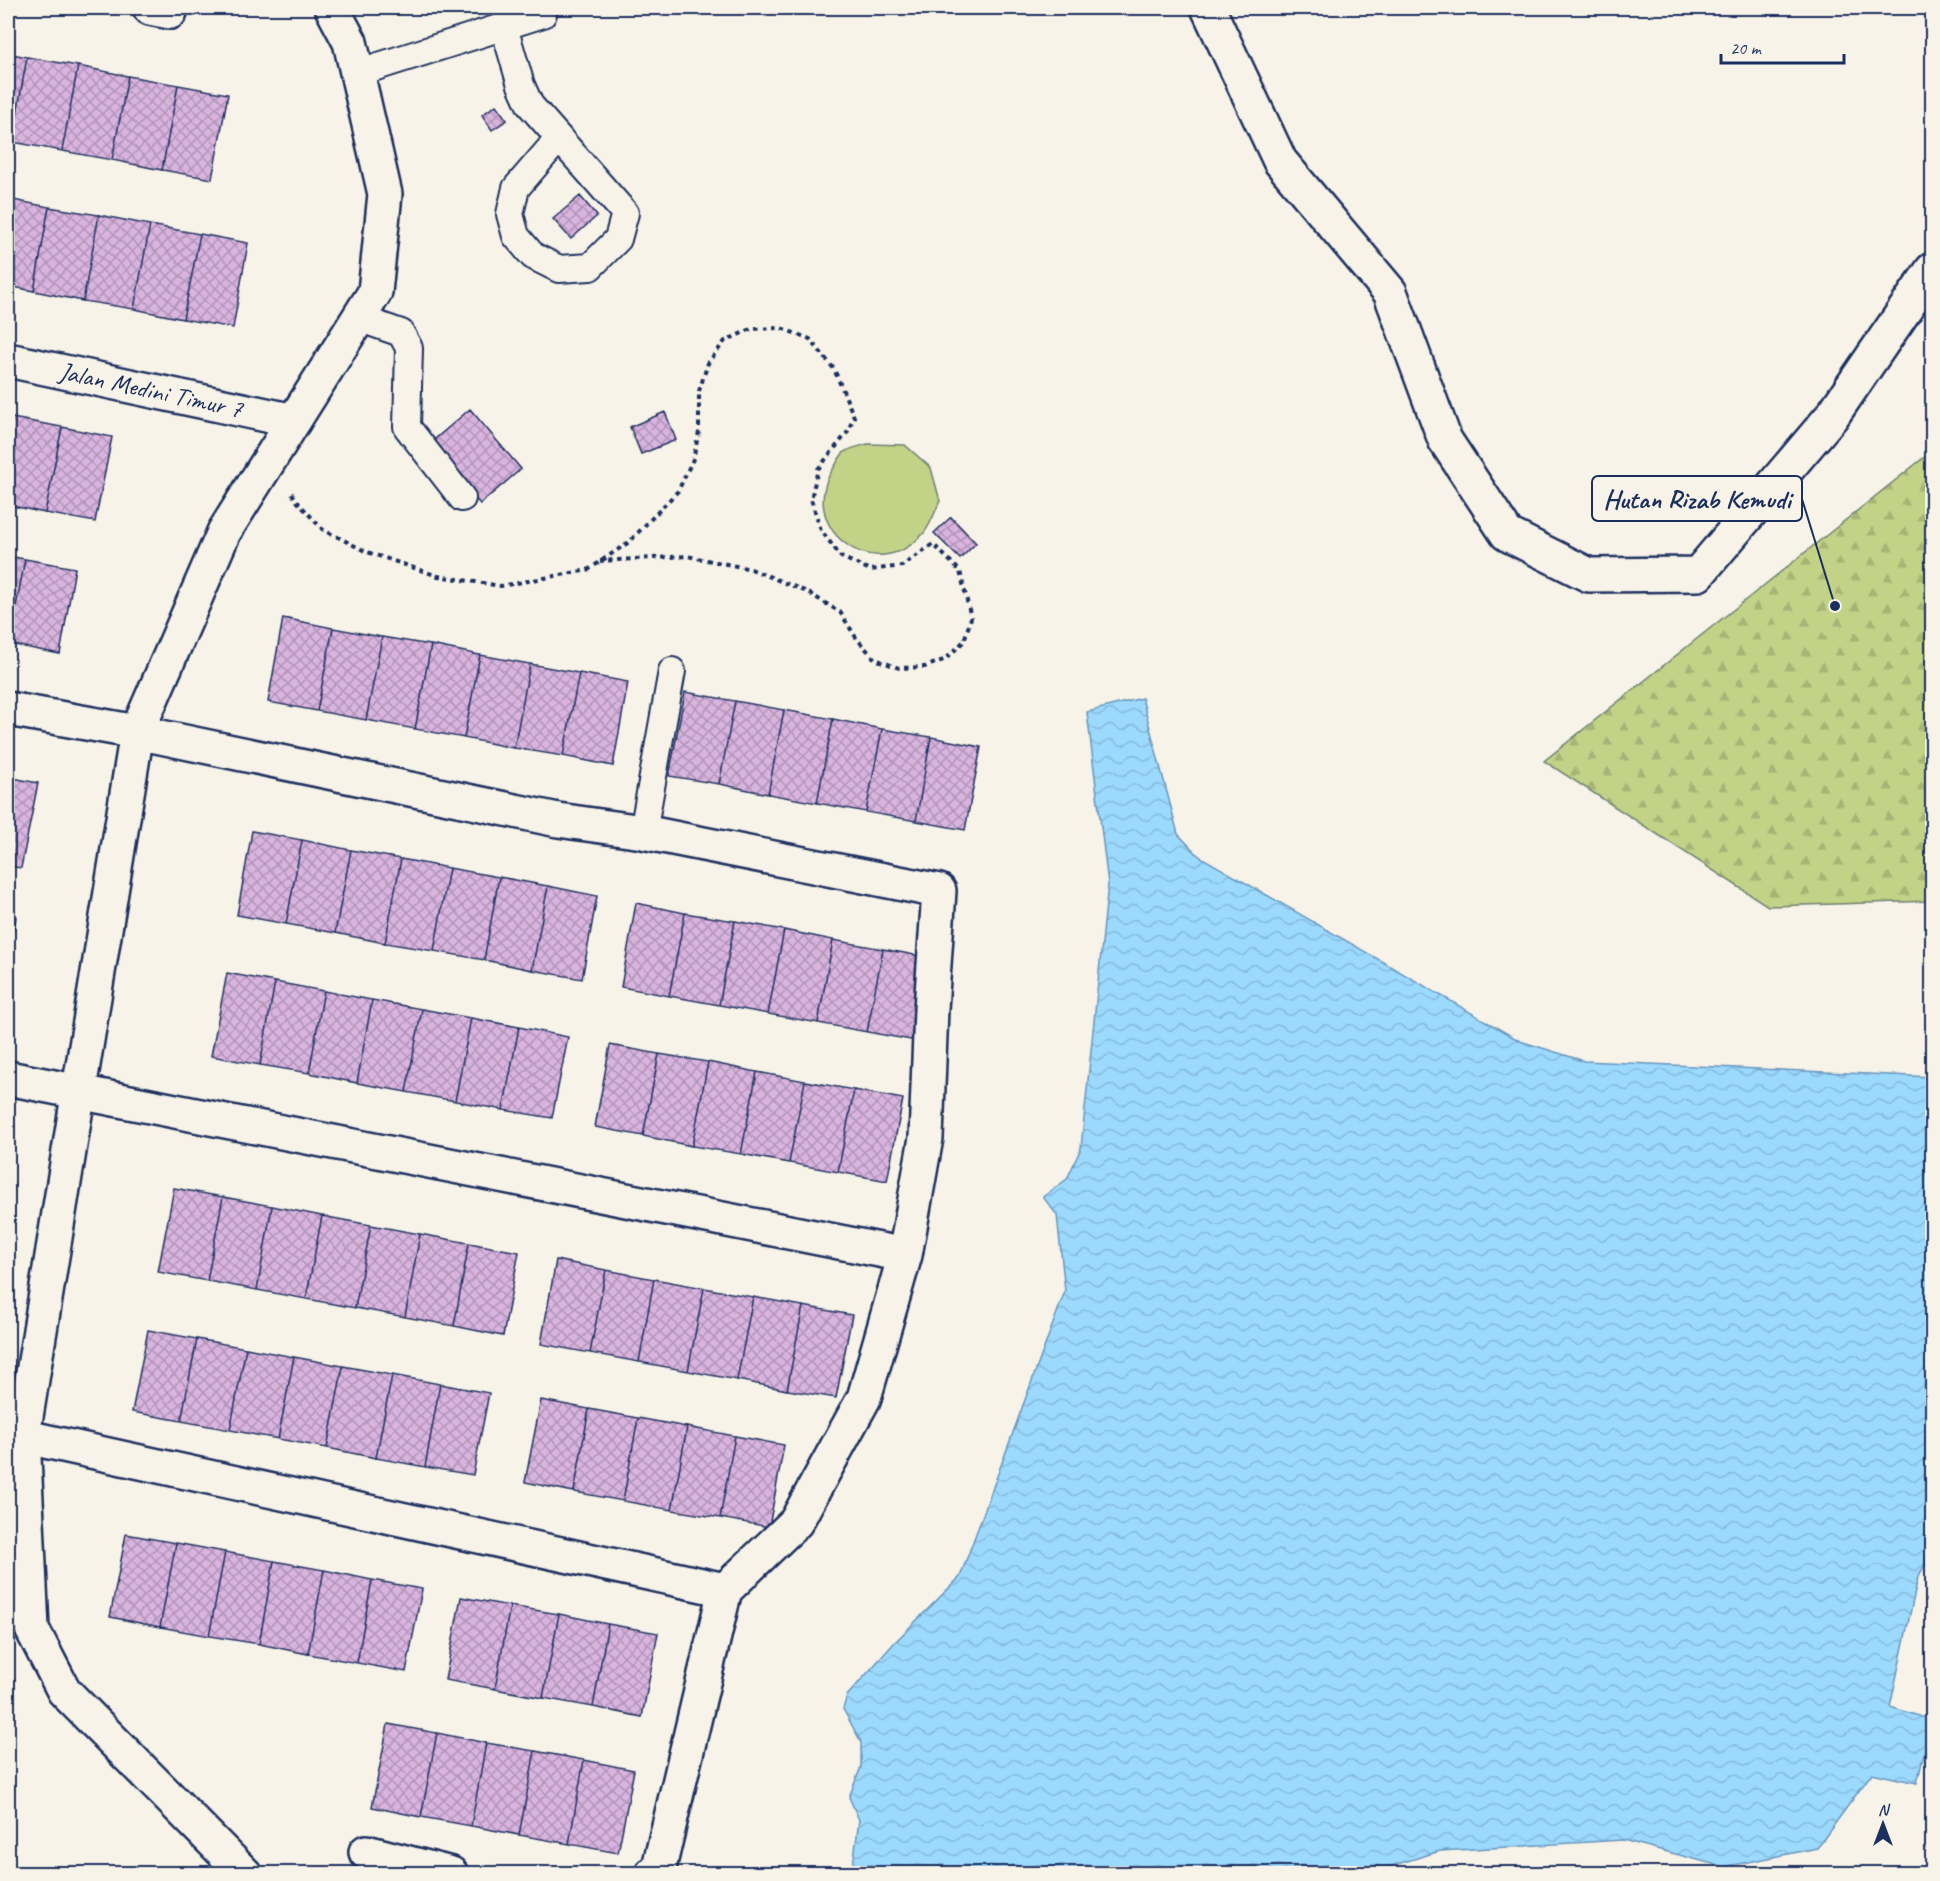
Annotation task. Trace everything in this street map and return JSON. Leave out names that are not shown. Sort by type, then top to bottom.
[{"type":"street","points":[[245,1874],[64,1691],[32,1629],[15,1434],[79,1092],[137,732],[224,532],[375,292],[386,194],[350,42],[332,8]]},
{"type":"street","points":[[1208,8],[1280,161],[1390,292],[1445,440],[1507,534],[1589,574],[1698,574],[1832,416],[1932,270]]},
{"type":"street","name":"Jalan Medini Timur 7","points":[[8,360],[294,420]]},
{"type":"street","points":[[8,709],[137,732],[558,820],[643,832],[939,891],[926,1138],[905,1255],[864,1398],[796,1522],[725,1590],[659,1868],[652,1874]]},
{"type":"street","points":[[8,1078],[905,1255]]},
{"type":"street","points":[[15,1434],[725,1590]]},
{"type":"street","points":[[366,1852],[451,1874]]},
{"type":"lane","points":[[357,73],[543,14]]},
{"type":"lane","points":[[504,27],[521,85],[530,105],[625,213],[618,239],[590,267],[559,269],[533,256],[516,236],[510,214],[516,188],[559,138]]},
{"type":"lane","points":[[358,318],[401,333],[409,348],[407,427],[462,498]]},
{"type":"lane","points":[[643,832],[672,671]]},
{"type":"path","points":[[272,455],[296,500],[322,529],[367,552],[438,576],[501,586],[588,570],[600,561],[629,542],[678,491],[693,459],[699,432],[699,390],[708,363],[725,341],[751,329],[781,328],[810,339],[834,369],[854,417],[847,434],[818,469],[812,499],[821,530],[841,557],[870,570],[902,566],[933,544],[960,571],[970,618],[964,641],[946,659],[925,667],[898,668],[875,659],[857,639],[840,612],[807,592],[751,569],[687,556],[600,561]]},
{"type":"green space","points":[[868,444],[905,445],[931,468],[940,501],[923,534],[903,550],[882,555],[862,552],[844,543],[831,528],[824,509],[825,488],[840,458],[846,451]]},
{"type":"green space","points":[[1932,451],[1932,901],[1768,906],[1544,761]]},
{"type":"water","points":[[1142,698],[1178,834],[1199,856],[1520,1041],[1584,1061],[1932,1077],[1932,1553],[1918,1577],[1890,1707],[1932,1720],[1917,1783],[1872,1773],[1817,1848],[1724,1867],[1623,1840],[1440,1851],[1365,1874],[852,1873],[859,1820],[849,1797],[861,1767],[861,1742],[843,1709],[847,1696],[895,1642],[960,1577],[1065,1291],[1057,1215],[1043,1197],[1067,1179],[1081,1148],[1108,884],[1087,712]]},
{"type":"building","points":[[8,53],[27,57],[12,142],[8,141]]},
{"type":"building","points":[[27,57],[78,66],[62,151],[12,142]]},
{"type":"building","points":[[78,66],[128,76],[112,160],[62,151]]},
{"type":"building","points":[[128,76],[178,85],[162,170],[112,160]]},
{"type":"building","points":[[178,85],[228,94],[212,179],[162,170]]},
{"type":"building","points":[[496,105],[507,120],[492,130],[482,115]]},
{"type":"building","points":[[580,196],[597,216],[571,239],[553,219]]},
{"type":"building","points":[[8,199],[49,207],[34,291],[8,286]]},
{"type":"building","points":[[49,207],[99,215],[83,301],[34,291]]},
{"type":"building","points":[[99,215],[150,225],[134,309],[83,301]]},
{"type":"building","points":[[150,225],[200,234],[183,319],[134,309]]},
{"type":"building","points":[[200,234],[248,243],[233,328],[183,319]]},
{"type":"building","points":[[470,409],[521,469],[480,504],[429,444]]},
{"type":"building","points":[[665,412],[676,440],[641,454],[630,427]]},
{"type":"building","points":[[12,418],[62,427],[45,513],[8,505],[8,440]]},
{"type":"building","points":[[62,427],[112,437],[95,522],[45,513]]},
{"type":"building","points":[[951,517],[976,543],[960,559],[934,533]]},
{"type":"building","points":[[8,556],[25,559],[9,644],[8,644]]},
{"type":"building","points":[[25,559],[75,568],[60,654],[9,644]]},
{"type":"building","points":[[283,618],[333,628],[317,711],[268,702]]},
{"type":"building","points":[[333,628],[382,637],[366,720],[317,711]]},
{"type":"building","points":[[382,637],[431,645],[415,729],[366,720]]},
{"type":"building","points":[[431,645],[480,655],[464,738],[415,729]]},
{"type":"building","points":[[480,655],[530,664],[514,748],[464,738]]},
{"type":"building","points":[[530,664],[579,673],[563,756],[514,748]]},
{"type":"building","points":[[579,673],[628,682],[613,766],[563,756]]},
{"type":"building","points":[[685,692],[735,701],[719,784],[669,776]]},
{"type":"building","points":[[735,701],[784,710],[768,794],[719,784]]},
{"type":"building","points":[[784,710],[833,719],[817,803],[768,794]]},
{"type":"building","points":[[833,719],[882,729],[866,812],[817,803]]},
{"type":"building","points":[[882,729],[931,737],[916,821],[866,812]]},
{"type":"building","points":[[931,737],[981,747],[965,830],[916,821]]},
{"type":"building","points":[[8,777],[38,783],[21,868],[8,866]]},
{"type":"building","points":[[252,831],[302,840],[286,924],[237,915]]},
{"type":"building","points":[[302,840],[351,850],[335,933],[286,924]]},
{"type":"building","points":[[351,850],[401,859],[385,943],[335,933]]},
{"type":"building","points":[[401,859],[449,868],[434,951],[385,943]]},
{"type":"building","points":[[449,868],[499,877],[484,960],[434,951]]},
{"type":"building","points":[[499,877],[548,886],[532,970],[484,960]]},
{"type":"building","points":[[548,886],[597,896],[582,979],[532,970]]},
{"type":"building","points":[[636,903],[685,913],[669,996],[621,987]]},
{"type":"building","points":[[685,913],[735,921],[719,1005],[669,996]]},
{"type":"building","points":[[8,916],[16,917],[8,960]]},
{"type":"building","points":[[735,921],[784,930],[768,1014],[719,1005]]},
{"type":"building","points":[[784,930],[833,940],[818,1023],[768,1014]]},
{"type":"building","points":[[833,940],[883,949],[867,1032],[818,1023]]},
{"type":"building","points":[[883,949],[931,958],[916,1041],[867,1032]]},
{"type":"building","points":[[227,973],[275,982],[260,1065],[211,1056]]},
{"type":"building","points":[[275,982],[324,991],[309,1073],[260,1065]]},
{"type":"building","points":[[324,991],[372,1000],[357,1083],[309,1073]]},
{"type":"building","points":[[372,1000],[422,1009],[406,1092],[357,1083]]},
{"type":"building","points":[[422,1009],[471,1018],[455,1101],[406,1092]]},
{"type":"building","points":[[471,1018],[519,1027],[503,1110],[455,1101]]},
{"type":"building","points":[[519,1027],[568,1037],[552,1118],[503,1110]]},
{"type":"building","points":[[610,1045],[659,1054],[643,1136],[595,1127]]},
{"type":"building","points":[[659,1054],[708,1062],[692,1146],[643,1136]]},
{"type":"building","points":[[708,1062],[757,1072],[741,1154],[692,1146]]},
{"type":"building","points":[[757,1072],[805,1081],[789,1163],[741,1154]]},
{"type":"building","points":[[805,1081],[854,1090],[838,1172],[789,1163]]},
{"type":"building","points":[[854,1090],[903,1099],[887,1181],[838,1172]]},
{"type":"building","points":[[174,1188],[223,1197],[207,1281],[158,1272]]},
{"type":"building","points":[[223,1197],[272,1206],[257,1290],[207,1281]]},
{"type":"building","points":[[272,1206],[322,1216],[306,1299],[257,1290]]},
{"type":"building","points":[[322,1216],[371,1225],[355,1308],[306,1299]]},
{"type":"building","points":[[371,1225],[420,1234],[405,1317],[355,1308]]},
{"type":"building","points":[[420,1234],[469,1243],[454,1326],[405,1317]]},
{"type":"building","points":[[469,1243],[519,1252],[503,1336],[454,1326]]},
{"type":"building","points":[[556,1260],[606,1270],[590,1353],[541,1344]]},
{"type":"building","points":[[606,1270],[654,1279],[639,1362],[590,1353]]},
{"type":"building","points":[[654,1279],[704,1288],[688,1371],[639,1362]]},
{"type":"building","points":[[704,1288],[753,1297],[737,1380],[688,1371]]},
{"type":"building","points":[[753,1297],[803,1306],[787,1390],[737,1380]]},
{"type":"building","points":[[803,1306],[852,1315],[836,1398],[787,1390]]},
{"type":"building","points":[[148,1330],[197,1339],[181,1421],[132,1412]]},
{"type":"building","points":[[197,1339],[246,1348],[230,1430],[181,1421]]},
{"type":"building","points":[[246,1348],[294,1357],[278,1439],[230,1430]]},
{"type":"building","points":[[294,1357],[343,1366],[327,1448],[278,1439]]},
{"type":"building","points":[[343,1366],[392,1375],[376,1458],[327,1448]]},
{"type":"building","points":[[392,1375],[440,1384],[425,1467],[376,1458]]},
{"type":"building","points":[[440,1384],[489,1393],[473,1475],[425,1467]]},
{"type":"building","points":[[541,1400],[589,1409],[574,1492],[525,1482]]},
{"type":"building","points":[[589,1409],[638,1418],[623,1501],[574,1492]]},
{"type":"building","points":[[638,1418],[687,1427],[672,1510],[623,1501]]},
{"type":"building","points":[[687,1427],[735,1436],[720,1518],[672,1510]]},
{"type":"building","points":[[735,1436],[784,1445],[769,1527],[720,1518]]},
{"type":"building","points":[[126,1534],[176,1543],[160,1627],[110,1617]]},
{"type":"building","points":[[176,1543],[225,1552],[209,1636],[160,1627]]},
{"type":"building","points":[[225,1552],[274,1561],[259,1644],[209,1636]]},
{"type":"building","points":[[274,1561],[324,1570],[308,1654],[259,1644]]},
{"type":"building","points":[[324,1570],[372,1580],[357,1663],[308,1654]]},
{"type":"building","points":[[372,1580],[422,1589],[406,1672],[357,1663]]},
{"type":"building","points":[[461,1597],[510,1606],[495,1689],[445,1680]]},
{"type":"building","points":[[510,1606],[559,1614],[543,1698],[495,1689]]},
{"type":"building","points":[[559,1614],[608,1624],[593,1707],[543,1698]]},
{"type":"building","points":[[608,1624],[658,1633],[642,1717],[593,1707]]},
{"type":"building","points":[[388,1724],[437,1733],[421,1817],[372,1807]]},
{"type":"building","points":[[437,1733],[486,1743],[471,1826],[421,1817]]},
{"type":"building","points":[[486,1743],[535,1751],[519,1835],[471,1826]]},
{"type":"building","points":[[535,1751],[584,1760],[569,1844],[519,1835]]},
{"type":"building","points":[[584,1760],[634,1770],[618,1853],[569,1844]]},
{"type":"place","name":"Hutan Rizab Kemudi","points":[[1835,606]]}]
